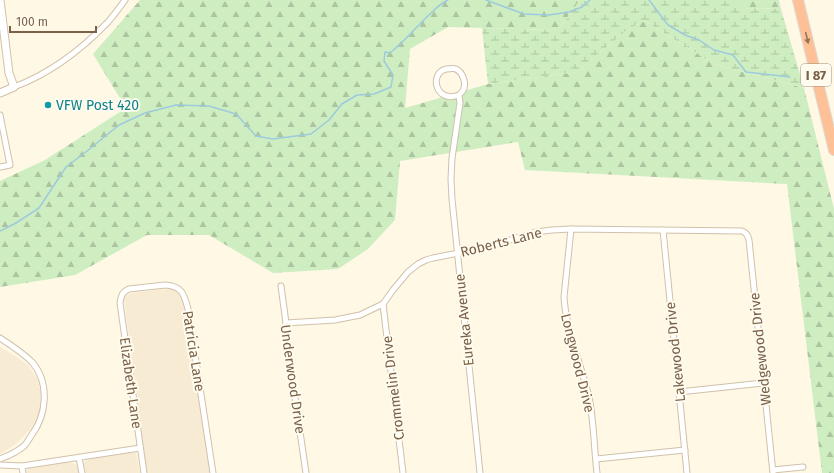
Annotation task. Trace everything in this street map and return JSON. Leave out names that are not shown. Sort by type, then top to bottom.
[{"type":"highway","name":"I 87","points":[[798,0],[834,150]]},
{"type":"street","points":[[0,0],[9,73],[14,87]]},
{"type":"street","points":[[0,93],[45,72],[66,59],[109,21],[125,0]]},
{"type":"street","name":"Eureka Avenue","points":[[459,95],[453,98],[446,96],[441,93],[437,87],[436,80],[443,70],[450,68],[455,69],[460,73],[465,82],[464,89],[459,95],[460,103],[452,158],[451,179],[457,254],[480,473]]},
{"type":"street","points":[[0,115],[2,132],[10,165],[0,167]]},
{"type":"street","name":"Roberts Lane","points":[[383,304],[408,272],[426,260],[484,248],[536,232],[571,229],[738,231]]},
{"type":"street","name":"Longwood Drive","points":[[571,229],[564,306],[568,326],[589,398],[597,473]]},
{"type":"street","name":"Lakewood Drive","points":[[663,230],[687,473]]},
{"type":"street","name":"Wedgewood Drive","points":[[738,231],[745,233],[749,240],[773,471]]},
{"type":"street","name":"Patricia Lane","points":[[123,293],[129,289],[165,285],[182,291],[188,309],[213,473]]},
{"type":"street","name":"Underwood Drive","points":[[281,286],[287,343],[306,473]]},
{"type":"street","name":"Elizabeth Lane","points":[[123,293],[120,303],[144,473]]},
{"type":"street","points":[[286,323],[335,320],[360,314],[383,304]]},
{"type":"street","name":"Crommelin Drive","points":[[383,304],[403,473]]},
{"type":"street","points":[[0,338],[32,362],[40,375],[44,386],[44,398],[43,412],[38,425],[24,446],[0,459]]},
{"type":"street","points":[[679,392],[764,383]]},
{"type":"street","points":[[0,465],[22,466],[140,448]]},
{"type":"street","points":[[596,458],[685,450]]},
{"type":"street","points":[[79,458],[82,473]]},
{"type":"street","points":[[22,466],[23,473]]},
{"type":"street","points":[[773,471],[803,467]]},
{"type":"shaded area","points":[[169,289],[175,290],[179,293],[184,304],[210,473],[147,473],[124,299],[126,295],[133,293]]},
{"type":"shaded area","points":[[0,347],[28,365],[38,380],[41,394],[40,411],[32,428],[16,444],[0,454]]},
{"type":"shaded area","points":[[133,451],[136,453],[140,473],[85,473],[85,461],[120,452]]},
{"type":"shaded area","points":[[69,462],[77,466],[80,473],[26,473],[28,469],[31,468]]},
{"type":"green space","points":[[140,0],[580,0],[558,30],[448,27],[410,49],[405,108],[488,84],[577,72],[628,29],[645,21],[714,64],[804,88],[834,209],[834,473],[822,473],[787,184],[525,170],[518,142],[400,161],[395,220],[368,249],[338,269],[273,273],[209,235],[147,235],[75,275],[0,287],[0,181],[45,160],[126,108],[93,54]]},
{"type":"green space","points":[[580,0],[739,0],[740,8],[781,9],[804,88],[714,64],[645,21],[628,29],[577,72],[488,84],[482,28],[558,30]]},
{"type":"green space","points":[[739,0],[779,0],[781,9],[739,8]]},
{"type":"waterway","points":[[0,231],[16,223],[39,208],[66,167],[119,125],[145,113],[176,105],[209,106],[236,114],[256,136],[273,139],[311,134],[329,120],[342,104],[357,95],[374,94],[391,87],[393,75],[384,61],[385,52],[390,53],[401,44],[437,7],[448,0]]},
{"type":"waterway","points":[[486,0],[524,14],[549,15],[569,12],[582,7],[590,0]]},
{"type":"waterway","points":[[649,0],[668,25],[685,35],[699,40],[714,50],[733,55],[746,72],[790,77]]},
{"type":"place","name":"VFW Post 420","points":[[48,105]]}]
